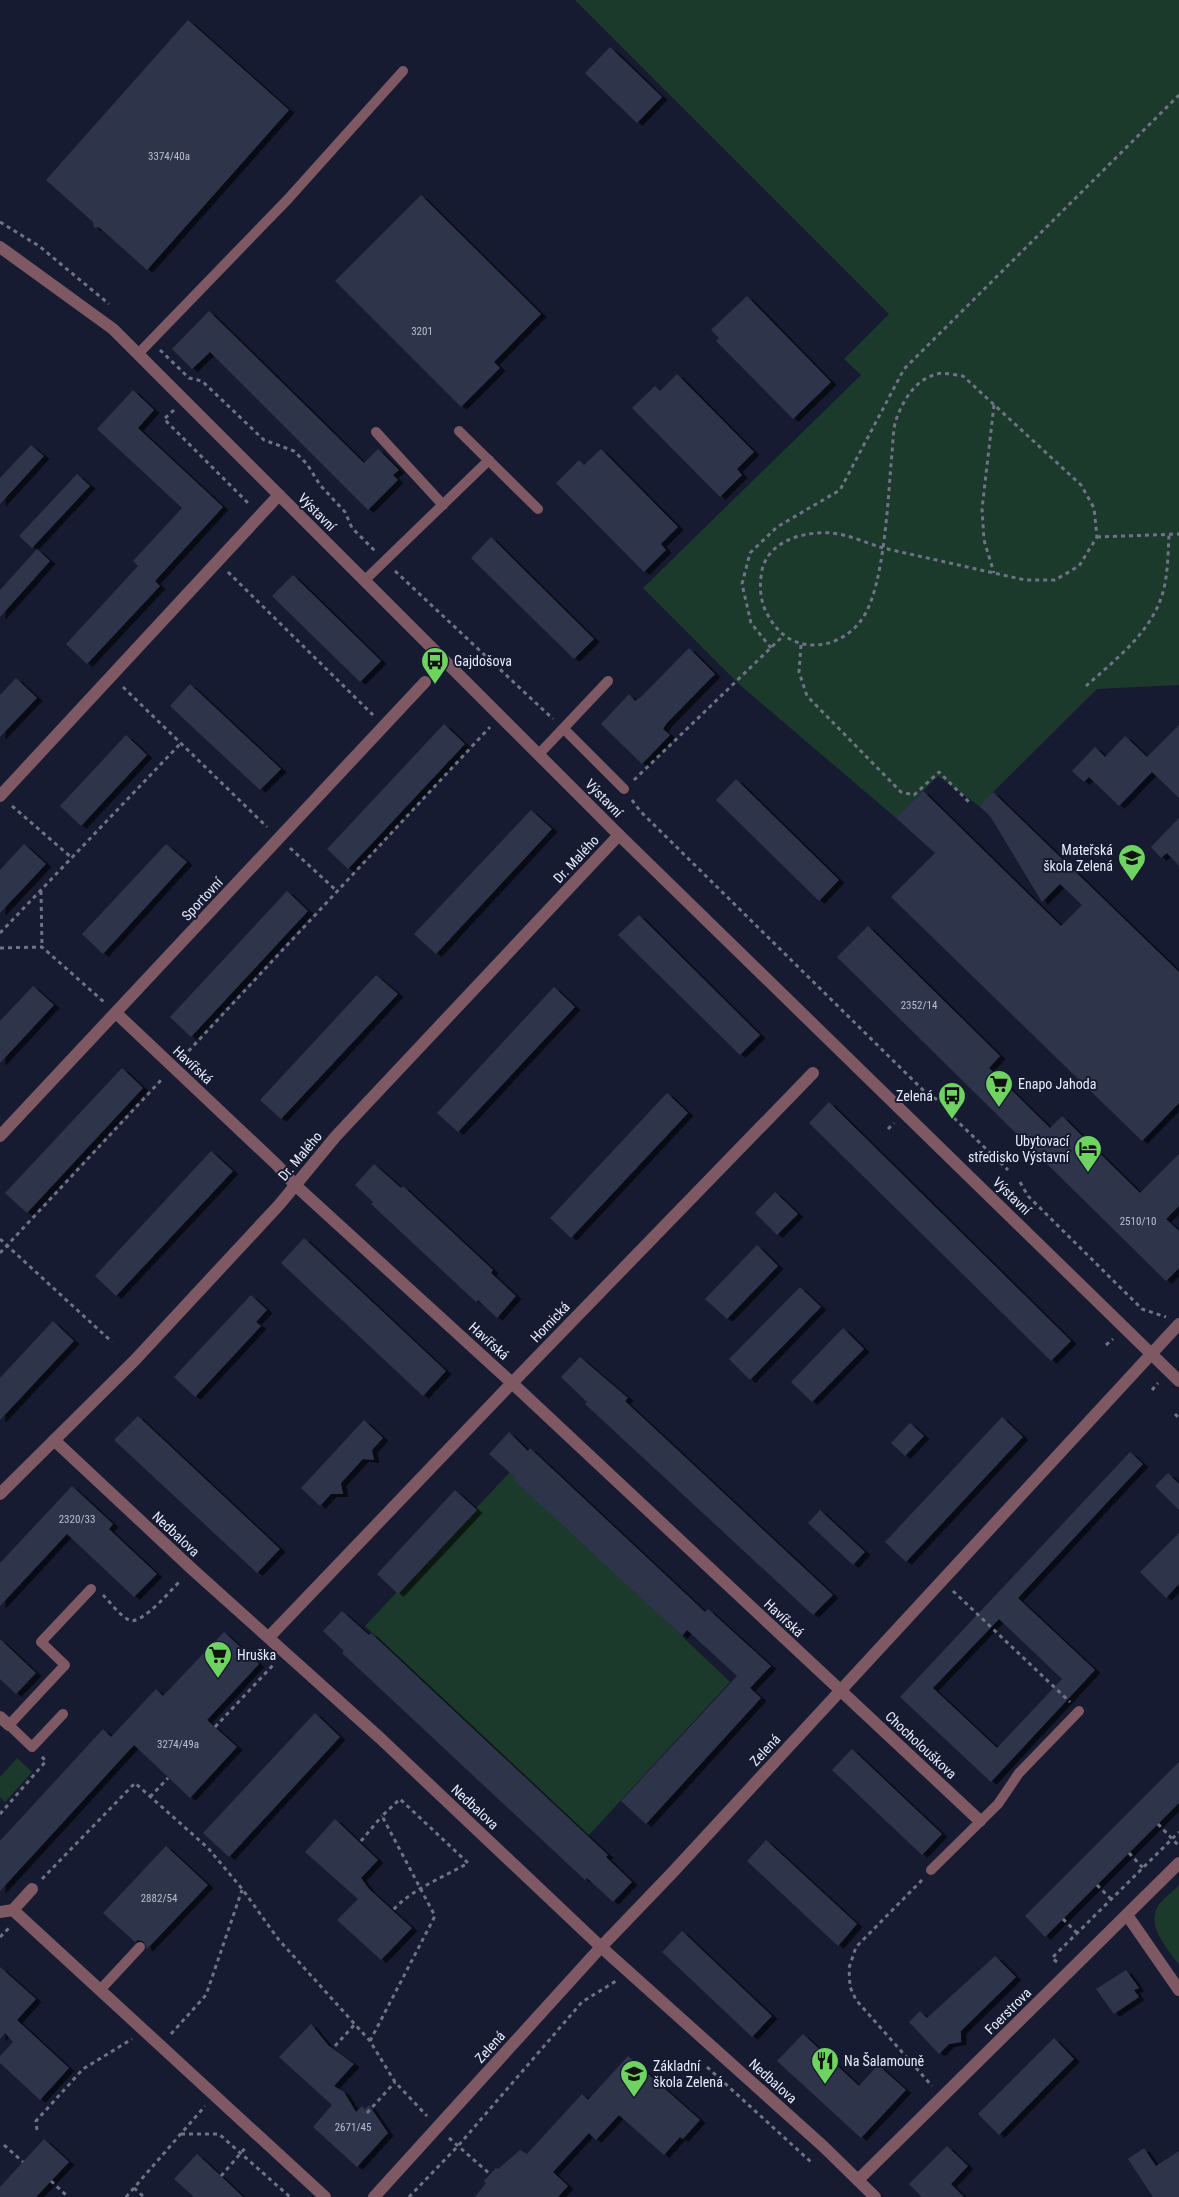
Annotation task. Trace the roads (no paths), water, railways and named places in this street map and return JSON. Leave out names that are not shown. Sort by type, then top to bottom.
[{"type":"street","name":"Výstavní","points":[[0,247],[113,329],[540,753],[619,834],[1179,1381]]},
{"type":"street","points":[[0,796],[279,495]]},
{"type":"street","name":"Sportovní","points":[[0,1136],[425,682]]},
{"type":"street","name":"Dr. Malého","points":[[0,1494],[136,1360],[295,1185],[336,1136],[619,834]]},
{"type":"street","name":"Havířská","points":[[116,1013],[277,1165],[295,1185],[512,1383],[840,1691]]},
{"type":"street","name":"Hornická","points":[[269,1637],[512,1383],[813,1074]]},
{"type":"street","name":"Zelená","points":[[374,2197],[601,1947],[1179,1324]]},
{"type":"street","name":"Nedbalova","points":[[54,1440],[192,1569],[380,1738],[601,1947],[824,2147],[874,2197]]},
{"type":"street","name":"Chocholouškova","points":[[840,1691],[980,1821]]},
{"type":"street","name":"Foerstrova","points":[[858,2180],[1179,1863]]},
{"type":"street","points":[[0,1912],[13,1910],[32,1889]]},
{"type":"street","points":[[13,1910],[325,2197]]},
{"type":"street","points":[[1127,1915],[1179,1990]]},
{"type":"lane","points":[[138,354],[288,199],[403,71]]},
{"type":"lane","points":[[459,431],[538,509]]},
{"type":"lane","points":[[376,432],[443,505]]},
{"type":"lane","points":[[366,580],[489,460]]},
{"type":"lane","points":[[540,753],[608,681]]},
{"type":"lane","points":[[564,729],[624,789]]},
{"type":"lane","points":[[63,1714],[32,1747],[4,1721],[64,1665],[41,1642],[90,1589]]},
{"type":"lane","points":[[932,1870],[998,1804],[1019,1773],[1079,1711]]},
{"type":"lane","points":[[100,1990],[140,1947]]},
{"type":"place","name":"Gajdošova","points":[[435,685]]},
{"type":"place","name":"Mateřská škola Zelená","points":[[1132,882]]},
{"type":"place","name":"Enapo Jahoda","points":[[999,1108]]},
{"type":"place","name":"Zelená","points":[[952,1120]]},
{"type":"place","name":"Ubytovací středisko Výstavní","points":[[1088,1173]]},
{"type":"place","name":"Hruška","points":[[218,1679]]},
{"type":"place","name":"Na Šalamouně","points":[[825,2085]]},
{"type":"place","name":"Základní škola Zelená","points":[[634,2098]]}]
